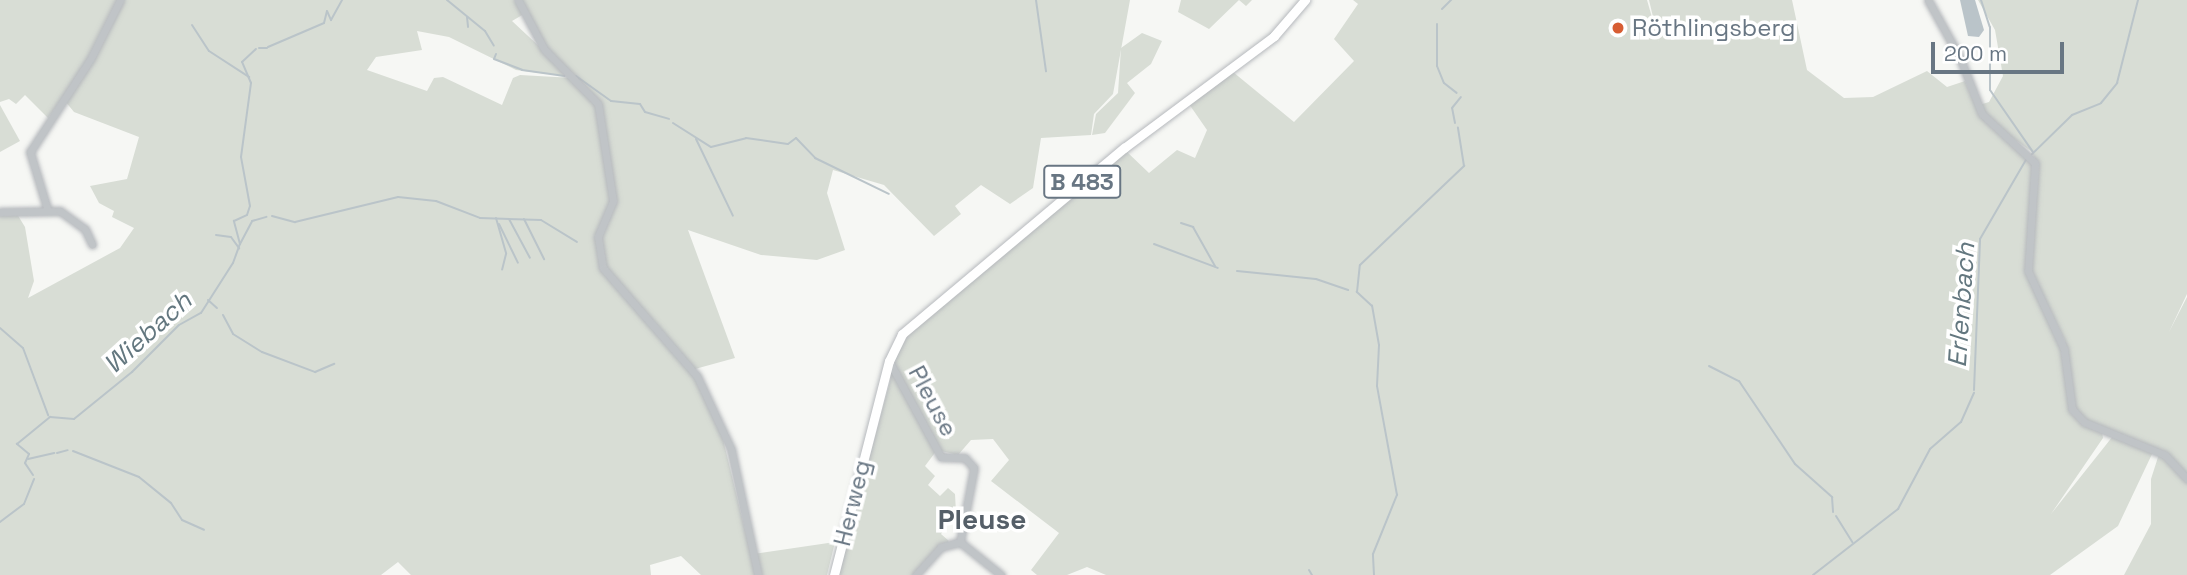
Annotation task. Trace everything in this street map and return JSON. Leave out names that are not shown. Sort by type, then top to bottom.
[{"type":"main road","name":"B 483","points":[[889,361],[898,338],[921,316],[1124,148],[1274,36],[1305,0]]},
{"type":"main road","name":"Herweg","points":[[834,575],[889,361]]},
{"type":"street","points":[[47,208],[30,152],[69,94],[120,0]]},
{"type":"street","points":[[518,0],[544,49],[598,104],[603,121],[613,201],[598,236],[603,268],[697,376],[732,453],[758,575]]},
{"type":"street","points":[[1928,0],[1960,58],[1982,114],[2030,154],[2037,173],[2028,271],[2064,349],[2073,409],[2084,422],[2165,455],[2187,480]]},
{"type":"street","points":[[0,212],[47,208],[73,217],[92,244]]},
{"type":"street","name":"Pleuse","points":[[889,361],[941,457],[965,458],[974,468],[960,541]]},
{"type":"street","points":[[916,575],[941,547],[960,541],[1001,575]]},
{"type":"shaded area","points":[[0,0],[120,0],[91,58],[48,118],[25,95],[16,104],[9,99],[0,102]]},
{"type":"shaded area","points":[[121,0],[518,0],[524,14],[512,21],[572,77],[516,70],[449,37],[417,31],[422,50],[376,57],[367,70],[427,91],[434,78],[443,77],[502,105],[513,78],[520,75],[573,78],[597,105],[603,122],[612,202],[599,232],[599,247],[614,199],[603,114],[591,92],[544,49],[519,0],[1130,0],[1113,94],[1094,114],[1091,135],[1041,138],[1033,188],[1010,204],[981,185],[955,206],[961,214],[934,236],[884,185],[833,170],[827,193],[845,250],[817,260],[761,255],[688,230],[735,358],[695,369],[653,320],[646,323],[652,323],[693,369],[720,427],[756,575],[701,575],[681,556],[650,565],[651,575],[411,575],[398,562],[381,575],[0,575],[0,212],[17,214],[25,227],[34,281],[28,298],[120,248],[134,228],[112,217],[114,211],[99,203],[90,186],[127,179],[139,137],[74,112],[65,101]]},
{"type":"shaded area","points":[[1181,0],[1239,0],[1209,29],[1178,12]]},
{"type":"shaded area","points":[[1239,0],[1252,0],[1246,6]]},
{"type":"shaded area","points":[[1353,0],[1647,0],[1659,42],[1649,0],[1792,0],[1807,70],[1844,98],[1873,97],[1927,71],[1947,87],[1965,81],[1980,116],[2033,163],[2026,269],[2061,350],[2070,410],[2102,431],[2103,438],[2051,514],[2113,436],[2153,452],[2118,526],[2050,575],[1106,575],[1087,567],[1067,575],[1037,575],[1031,570],[1059,533],[991,481],[1009,460],[993,439],[971,440],[958,455],[937,450],[925,466],[935,476],[928,485],[940,496],[948,488],[955,494],[956,512],[941,534],[949,541],[915,575],[838,575],[901,340],[1126,151],[1149,173],[1177,150],[1195,158],[1207,130],[1189,104],[1233,72],[1294,122],[1354,61],[1334,39],[1358,4]]},
{"type":"shaded area","points":[[1960,0],[1975,0],[1984,30],[1979,37],[1968,36]]},
{"type":"shaded area","points":[[1978,0],[2187,0],[2187,294],[2169,332],[2187,297],[2187,475],[2168,455],[2086,420],[2075,408],[2065,341],[2030,269],[2039,166],[2031,151],[1997,127],[1979,105],[1989,102],[2003,76],[1995,30]]},
{"type":"shaded area","points":[[1142,33],[1162,41],[1151,64],[1127,83],[1135,93],[1105,133],[1092,135],[1096,114],[1118,93],[1121,48]]},
{"type":"shaded area","points":[[0,105],[20,141],[0,152]]},
{"type":"shaded area","points":[[2159,454],[2187,482],[2187,575],[2124,575],[2151,524],[2151,479]]},
{"type":"shaded area","points":[[835,542],[827,575],[759,575],[753,554]]},
{"type":"waterway","name":"Wiebach","points":[[268,47],[324,23],[327,11],[331,20],[342,0]]},
{"type":"waterway","points":[[447,0],[485,31],[494,46]]},
{"type":"waterway","points":[[1036,0],[1046,71]]},
{"type":"waterway","points":[[1442,9],[1451,0]]},
{"type":"waterway","name":"Erlenbach","points":[[1981,0],[1990,27],[1990,90],[2033,152]]},
{"type":"waterway","points":[[2031,155],[2072,115],[2101,103],[2117,83],[2138,0]]},
{"type":"waterway","points":[[467,17],[468,27]]},
{"type":"waterway","points":[[1437,24],[1437,66],[1444,83],[1457,93]]},
{"type":"waterway","points":[[192,25],[209,51],[249,77]]},
{"type":"waterway","name":"Wiebach","points":[[259,48],[267,48]]},
{"type":"waterway","name":"Wiebach","points":[[33,475],[25,463],[29,454],[17,444],[50,417],[74,419],[132,372],[179,325],[201,313],[233,263],[240,244],[234,221],[247,215],[250,206],[241,157],[251,83],[242,62],[256,49]]},
{"type":"waterway","points":[[496,54],[494,59],[522,70],[565,76]]},
{"type":"waterway","points":[[576,76],[611,101],[640,104],[645,112],[669,119]]},
{"type":"waterway","points":[[1455,123],[1452,108],[1461,97]]},
{"type":"waterway","points":[[673,123],[711,147],[746,138],[788,144],[796,138],[815,158],[889,194]]},
{"type":"waterway","points":[[1374,575],[1373,554],[1397,495],[1377,386],[1379,345],[1372,306],[1357,292],[1360,265],[1464,166],[1458,127]]},
{"type":"waterway","points":[[696,139],[733,216]]},
{"type":"waterway","name":"Erlenbach","points":[[1974,390],[1980,239],[2027,158]]},
{"type":"waterway","points":[[272,216],[295,222],[398,197],[436,201],[480,218],[541,220],[577,242]]},
{"type":"waterway","points":[[240,244],[252,221],[266,217]]},
{"type":"waterway","points":[[496,218],[506,254],[502,270]]},
{"type":"waterway","points":[[509,219],[530,258]]},
{"type":"waterway","points":[[524,219],[544,259]]},
{"type":"waterway","points":[[1181,223],[1193,227],[1215,266]]},
{"type":"waterway","points":[[499,224],[518,263]]},
{"type":"waterway","points":[[216,235],[231,237],[239,248]]},
{"type":"waterway","points":[[1154,244],[1218,268]]},
{"type":"waterway","points":[[1237,271],[1316,279],[1348,290]]},
{"type":"waterway","points":[[208,300],[217,308]]},
{"type":"waterway","points":[[223,315],[233,334],[262,352],[315,372],[334,364]]},
{"type":"waterway","points":[[0,328],[23,348],[48,415]]},
{"type":"waterway","points":[[1709,366],[1739,381],[1795,464],[1832,497],[1833,512]]},
{"type":"waterway","name":"Erlenbach","points":[[1813,575],[1898,509],[1930,449],[1961,422],[1974,393]]},
{"type":"waterway","points":[[57,453],[68,450]]},
{"type":"waterway","points":[[73,451],[139,477],[171,503],[182,520],[204,530]]},
{"type":"waterway","points":[[28,459],[54,453]]},
{"type":"waterway","name":"Wiebach","points":[[0,522],[24,504],[34,479]]},
{"type":"waterway","points":[[1836,516],[1852,542]]},
{"type":"waterway","points":[[1309,570],[1312,575]]},
{"type":"place","name":"Röthlingsberg","points":[[1618,28]]},
{"type":"district","name":"Pleuse","points":[[982,519]]}]
